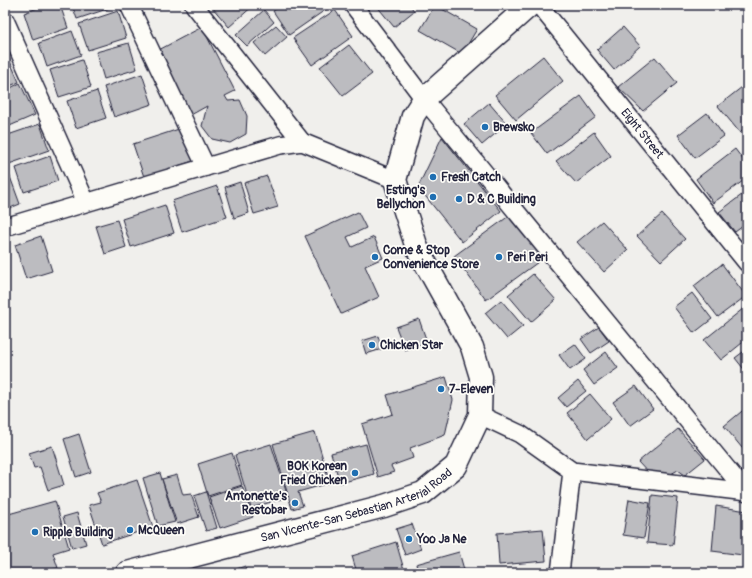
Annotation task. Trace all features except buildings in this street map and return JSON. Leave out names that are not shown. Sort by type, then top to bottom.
[{"type":"street","points":[[129,5],[206,167]]},
{"type":"street","points":[[194,5],[302,142],[395,180],[413,116],[424,99],[530,5]]},
{"type":"street","points":[[353,5],[424,99],[747,492]]},
{"type":"street","name":"Eight Street","points":[[539,5],[747,263]]},
{"type":"street","points":[[5,20],[86,202]]},
{"type":"street","points":[[5,227],[280,145],[302,142]]},
{"type":"street","name":"San Vicente-San Sebastian Arterial Road","points":[[127,573],[376,508],[423,493],[456,466],[480,415],[481,377],[472,347],[417,248],[395,180]]},
{"type":"street","points":[[480,415],[520,434],[572,471],[747,492]]},
{"type":"street","points":[[560,573],[572,471]]},
{"type":"place","name":"Brewsko","points":[[485,127]]},
{"type":"place","name":"Fresh Catch","points":[[433,177]]},
{"type":"place","name":"Esting's Bellychon","points":[[433,197]]},
{"type":"place","name":"D & C Building","points":[[459,199]]},
{"type":"place","name":"Come & Stop Convenience Store","points":[[375,257]]},
{"type":"place","name":"Peri Peri","points":[[499,257]]},
{"type":"place","name":"Chicken Star","points":[[372,345]]},
{"type":"place","name":"7-Eleven","points":[[441,389]]},
{"type":"place","name":"BOK Korean Fried Chicken","points":[[355,473]]},
{"type":"place","name":"Antonette's Restobar","points":[[295,503]]},
{"type":"place","name":"McQueen","points":[[130,530]]},
{"type":"place","name":"Ripple Building","points":[[35,532]]},
{"type":"place","name":"Yoo Ja Ne","points":[[409,539]]}]
